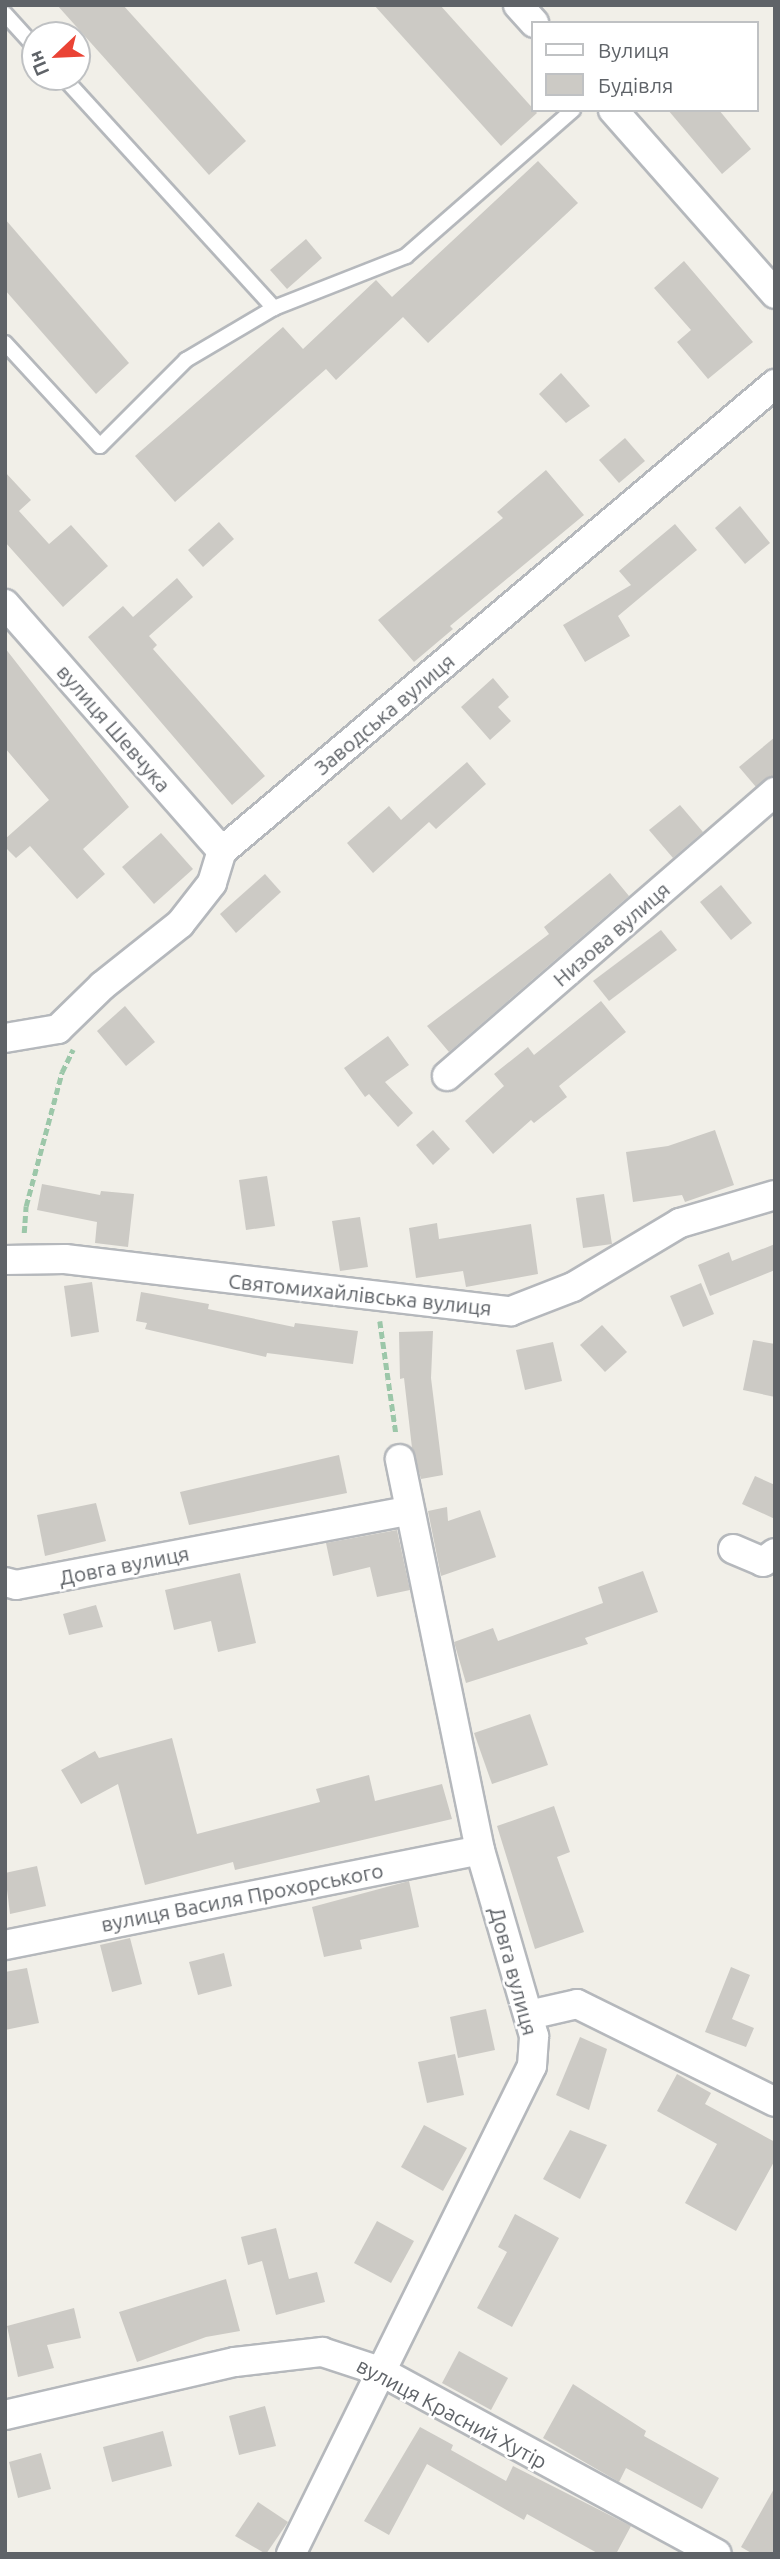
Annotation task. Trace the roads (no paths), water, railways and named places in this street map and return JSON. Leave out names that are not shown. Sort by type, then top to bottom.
[{"type":"street","points":[[518,5],[532,21]]},
{"type":"street","points":[[614,112],[775,294]]},
{"type":"street","name":"Заводська вулиця","points":[[222,851],[775,384]]},
{"type":"street","name":"вулиця Шевчука","points":[[5,604],[222,851]]},
{"type":"street","name":"Низова вулиця","points":[[447,1076],[775,792]]},
{"type":"street","points":[[5,1038],[58,1029],[102,986],[180,924],[212,883],[222,851]]},
{"type":"street","name":"Святомихайлівська вулиця","points":[[5,1261],[65,1259],[511,1311],[573,1287],[680,1223],[775,1195]]},
{"type":"street","name":"Довга вулиця","points":[[291,2554],[532,2066],[534,2036],[480,1850],[407,1511],[400,1459]]},
{"type":"street","name":"Довга вулиця","points":[[5,1582],[16,1585],[407,1511]]},
{"type":"street","points":[[733,1549],[763,1562],[775,1553]]},
{"type":"street","name":"вулиця Василя Прохорського","points":[[5,1945],[480,1850]]},
{"type":"street","points":[[529,2015],[577,2004],[775,2102]]},
{"type":"street","name":"вулиця Красний Хутір","points":[[5,2415],[284,2353],[322,2352],[380,2371],[717,2554]]},
{"type":"lane","points":[[5,14],[21,32]]},
{"type":"lane","points":[[76,91],[274,308]]},
{"type":"lane","points":[[5,343],[100,446],[186,360],[274,308],[406,256],[571,112]]}]
